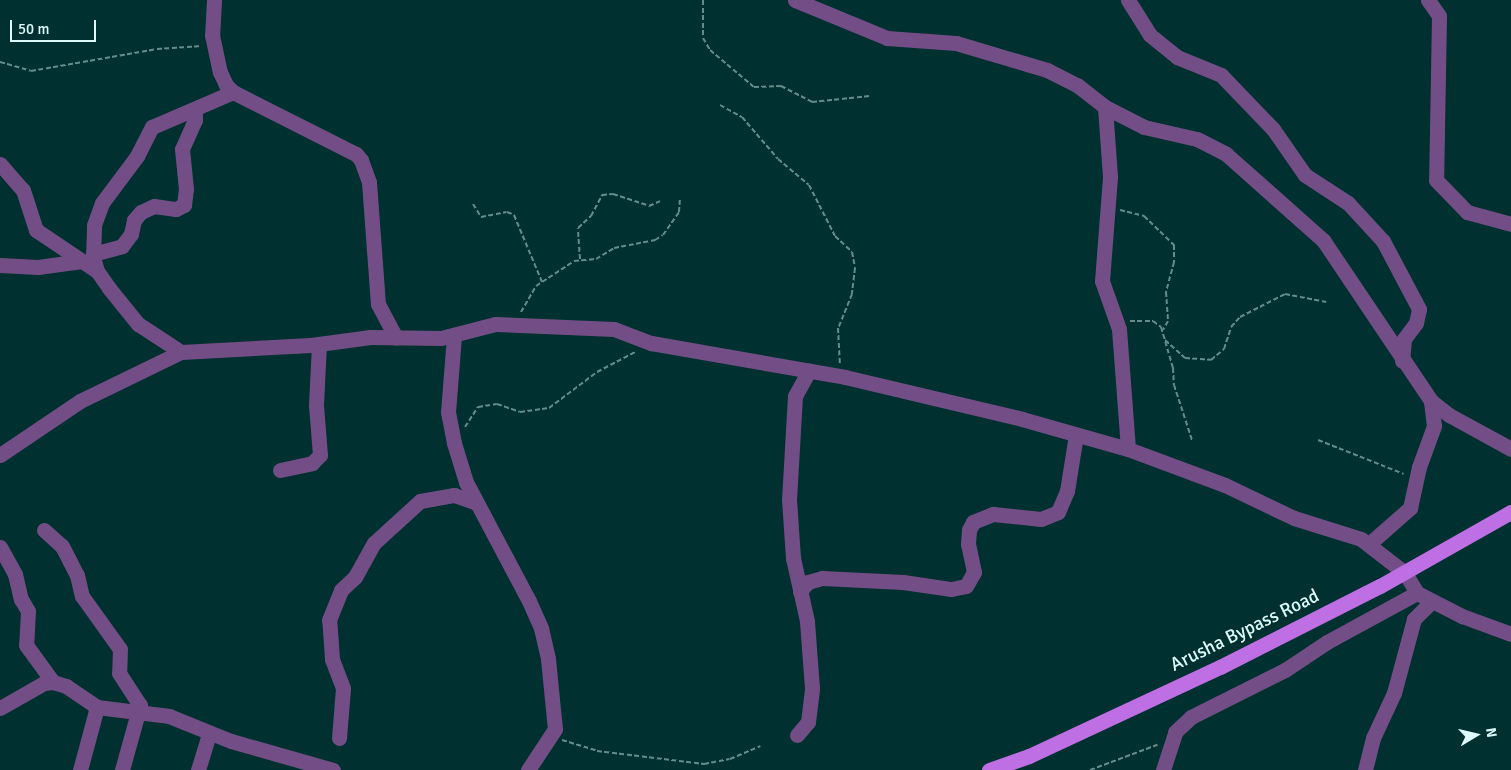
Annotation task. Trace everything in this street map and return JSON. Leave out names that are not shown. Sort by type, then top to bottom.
[{"type":"main road","name":"Arusha Bypass Road","points":[[989,770],[1029,756],[1220,667],[1405,573],[1511,512]]},
{"type":"street","points":[[214,0],[214,47],[220,72],[233,92],[340,145],[361,160],[369,182],[378,304],[396,338]]},
{"type":"street","points":[[795,0],[887,38],[956,43],[1040,68],[1077,85],[1105,106],[1144,127],[1197,139],[1226,154],[1323,240],[1402,361],[1431,401],[1449,415],[1511,448]]},
{"type":"street","points":[[1128,0],[1150,35],[1178,57],[1221,75],[1273,129],[1305,175],[1348,203],[1383,241],[1420,309],[1416,324],[1404,339],[1402,361]]},
{"type":"street","points":[[1428,0],[1439,16],[1436,180],[1467,212],[1511,224]]},
{"type":"street","points":[[88,257],[94,225],[102,203],[137,156],[145,135],[165,119],[195,110],[233,92]]},
{"type":"street","points":[[1105,106],[1110,171],[1102,281],[1116,313],[1128,449]]},
{"type":"street","points":[[0,265],[38,267],[88,257],[122,246],[131,234],[134,220],[141,212],[154,206],[176,209],[184,205],[186,189],[182,149],[195,120],[195,110]]},
{"type":"street","points":[[0,164],[23,190],[36,230],[88,257],[138,324],[180,352]]},
{"type":"street","points":[[0,455],[80,401],[180,352],[319,344],[370,337],[454,336],[481,326],[508,324],[614,329],[652,344],[845,377],[1128,449],[1225,485],[1294,518],[1369,544],[1405,573],[1417,592],[1432,601],[1511,634]]},
{"type":"street","points":[[454,336],[448,412],[454,443],[466,482],[541,628],[552,697],[554,735],[542,746],[528,770]]},
{"type":"street","points":[[280,470],[312,463],[320,455],[316,405],[319,344]]},
{"type":"street","points":[[797,735],[808,722],[812,696],[807,621],[793,558],[788,500],[796,396],[809,370]]},
{"type":"street","points":[[1369,544],[1410,508],[1416,478],[1434,426],[1431,401]]},
{"type":"street","points":[[800,591],[808,582],[822,578],[902,582],[951,589],[966,586],[974,572],[968,544],[968,530],[973,522],[993,514],[1041,519],[1058,512],[1067,491],[1076,435]]},
{"type":"street","points":[[339,738],[343,688],[332,659],[329,620],[341,590],[355,577],[374,543],[420,501],[454,495],[477,502]]},
{"type":"street","points":[[44,530],[62,546],[77,575],[82,596],[120,649],[119,673],[140,705],[140,712],[122,770]]},
{"type":"street","points":[[0,547],[15,574],[20,599],[28,611],[26,645],[53,682]]},
{"type":"street","points":[[1163,770],[1175,732],[1191,717],[1285,670],[1327,642],[1417,592]]},
{"type":"street","points":[[1365,770],[1373,738],[1394,693],[1414,619],[1432,601]]},
{"type":"street","points":[[0,708],[44,683],[53,682],[66,686],[98,707],[169,716],[209,734],[333,770]]},
{"type":"street","points":[[80,770],[98,707]]},
{"type":"street","points":[[198,770],[209,734]]},
{"type":"path","points":[[703,0],[703,38],[710,50],[754,87],[781,86],[792,89],[812,102],[870,96]]},
{"type":"path","points":[[0,62],[32,71],[157,49],[214,47]]},
{"type":"path","points":[[720,105],[742,116],[778,158],[809,185],[835,236],[852,252],[855,268],[852,294],[838,331],[840,367],[845,377]]},
{"type":"path","points":[[580,259],[578,228],[591,216],[602,195],[613,194],[649,206],[660,201]]},
{"type":"path","points":[[508,324],[525,306],[534,289],[580,259],[596,259],[614,248],[655,240],[674,221],[679,212],[680,199]]},
{"type":"path","points":[[473,204],[481,217],[507,212],[514,216],[542,282]]},
{"type":"path","points":[[1107,209],[1137,212],[1174,245],[1174,262],[1166,292],[1168,321],[1162,330]]},
{"type":"path","points":[[1165,340],[1185,358],[1211,360],[1224,349],[1231,327],[1240,317],[1285,294],[1326,302]]},
{"type":"path","points":[[1116,313],[1135,322],[1157,322],[1162,330],[1174,385],[1192,440]]},
{"type":"path","points":[[454,443],[478,407],[497,404],[514,411],[535,412],[549,408],[597,372],[652,344]]},
{"type":"path","points":[[1318,440],[1416,478]]},
{"type":"path","points":[[554,735],[586,749],[667,762],[704,764],[730,760],[760,746]]},
{"type":"path","points":[[1090,770],[1171,740]]}]
